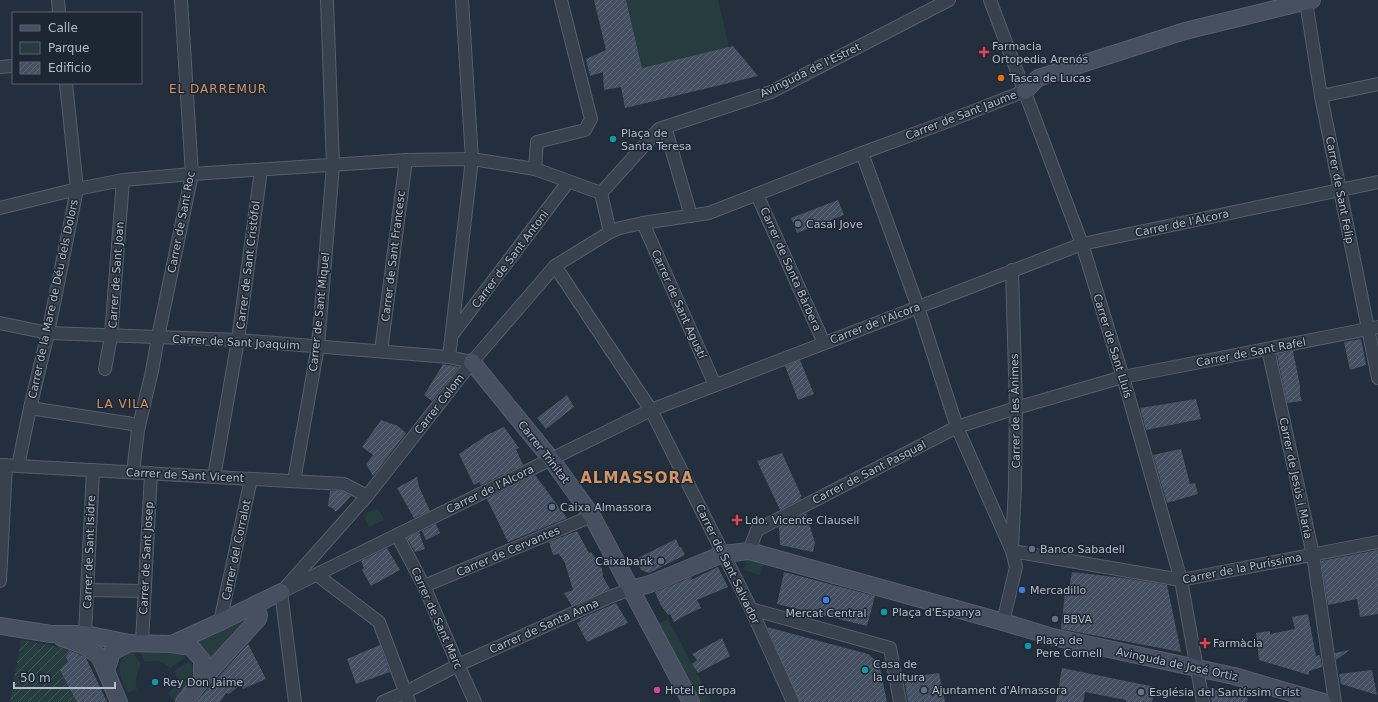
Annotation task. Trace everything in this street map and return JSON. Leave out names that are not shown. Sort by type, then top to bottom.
[{"type":"street","points":[[58,0],[59,12]]},
{"type":"street","name":"Carrer de Sant Roc","points":[[133,472],[140,425],[192,174],[181,0]]},
{"type":"street","name":"Carrer de Sant Miquel","points":[[294,481],[318,346],[333,166],[327,0]]},
{"type":"street","points":[[448,357],[472,158],[462,0]]},
{"type":"street","points":[[534,169],[537,142],[585,130],[591,119],[561,0]]},
{"type":"street","name":"Avinguda de l'Estret","points":[[665,127],[771,92],[949,0]]},
{"type":"street","name":"Carrer de Sant Lluís","points":[[990,0],[1082,244],[1123,377],[1180,580],[1203,702]]},
{"type":"street","name":"Carrer de Sant Jaume","points":[[610,232],[643,222],[709,213],[1025,91],[1038,78],[1185,31],[1309,1]]},
{"type":"street","name":"Carrer de Sant Felip","points":[[1309,1],[1321,96],[1340,190],[1373,328],[1378,378]]},
{"type":"street","points":[[0,67],[12,66]]},
{"type":"street","name":"Carrer de la Mare de Déu dels Dolors","points":[[0,581],[8,465],[30,408],[48,333],[77,189],[66,84]]},
{"type":"street","points":[[1321,96],[1378,84]]},
{"type":"street","points":[[601,193],[659,128],[665,127],[691,216]]},
{"type":"street","points":[[632,589],[650,584],[723,554],[749,552],[1000,621],[1016,567],[1012,551],[957,427],[918,307],[862,153]]},
{"type":"street","points":[[0,208],[77,189],[123,180],[406,160],[472,158],[534,169],[601,193]]},
{"type":"street","name":"Carrer de Sant Francesc","points":[[381,351],[406,160]]},
{"type":"street","name":"Carrer de Sant Cristòfol","points":[[214,477],[238,340],[261,170]]},
{"type":"street","name":"Carrer de Sant Joan","points":[[105,369],[111,336],[123,180]]},
{"type":"street","name":"Carrer de Sant Antoni","points":[[451,336],[568,182]]},
{"type":"street","name":"Carrer de l'Alcora","points":[[282,592],[652,410],[1012,270],[1082,244],[1378,182]]},
{"type":"street","points":[[601,193],[610,232]]},
{"type":"street","name":"Carrer de Santa Bàrbera","points":[[757,195],[824,343]]},
{"type":"street","name":"Carrer de Sant Agustí","points":[[643,222],[715,385]]},
{"type":"street","name":"Carrer Colom","points":[[282,592],[367,496],[472,362],[555,266],[610,232]]},
{"type":"street","name":"Carrer de Sant Salvador","points":[[555,266],[652,410],[751,609],[793,702]]},
{"type":"street","name":"Carrer de les Ànimes","points":[[1012,270],[1016,408],[1012,551]]},
{"type":"street","name":"Carrer de Sant Joaquim","points":[[0,323],[48,333],[238,340],[448,357],[472,362]]},
{"type":"street","name":"Carrer de Sant Rafel","points":[[1123,377],[1373,328]]},
{"type":"street","name":"Carrer de Jesús i Maria","points":[[1268,349],[1313,555],[1335,702]]},
{"type":"street","name":"Carrer Trinitat","points":[[472,362],[551,459],[592,516],[691,702]]},
{"type":"street","name":"Carrer de Sant Pasqual","points":[[749,552],[758,530],[957,427],[1123,377]]},
{"type":"street","points":[[30,408],[140,425]]},
{"type":"street","name":"Carrer de Sant Vicent","points":[[8,465],[344,484],[367,496]]},
{"type":"street","name":"Carrer de Sant Isidre","points":[[86,634],[93,470]]},
{"type":"street","name":"Carrer de Sant Josep","points":[[136,642],[145,591],[151,473]]},
{"type":"street","name":"Carrer del Corralot","points":[[220,622],[251,479]]},
{"type":"street","name":"Carrer de Cervantes","points":[[424,586],[592,516]]},
{"type":"street","name":"Carrer de Sant Marc","points":[[397,535],[424,586],[475,702]]},
{"type":"street","name":"Carrer de la Puríssima","points":[[1012,551],[1180,580],[1378,542]]},
{"type":"street","points":[[317,574],[379,622],[408,697]]},
{"type":"street","name":"Carrer de Santa Anna","points":[[382,702],[408,697],[458,665],[607,598],[632,589]]},
{"type":"street","points":[[88,590],[145,591]]},
{"type":"street","points":[[172,644],[282,592],[295,702]]},
{"type":"street","points":[[184,702],[202,680],[258,619],[256,605]]},
{"type":"street","points":[[751,609],[890,648],[900,702]]},
{"type":"street","name":"Avinguda de José Ortiz","points":[[1000,621],[1053,637],[1234,676],[1323,702]]},
{"type":"street","points":[[0,626],[52,634],[86,634],[136,642],[172,644],[191,647],[202,660],[202,680]]},
{"type":"street","points":[[52,634],[85,646],[99,656],[119,702]]},
{"type":"street","points":[[106,672],[112,652],[136,642]]},
{"type":"green space","points":[[626,0],[718,0],[729,47],[642,68]]},
{"type":"green space","points":[[378,508],[384,520],[369,527],[363,515]]},
{"type":"green space","points":[[747,560],[764,564],[760,575],[743,570]]},
{"type":"green space","points":[[255,614],[211,668],[206,651],[195,639]]},
{"type":"green space","points":[[668,619],[712,702],[701,702],[659,623]]},
{"type":"green space","points":[[21,640],[82,651],[107,702],[10,702]]},
{"type":"green space","points":[[139,651],[181,653],[186,657],[170,668],[164,663],[158,661],[145,662]]},
{"type":"green space","points":[[133,652],[141,665],[136,677],[137,689],[128,693],[122,681],[119,667],[122,659]]},
{"type":"green space","points":[[190,661],[193,672],[189,682],[174,701],[168,694],[176,681],[174,671]]},
{"type":"building","points":[[594,0],[626,0],[642,68],[733,46],[758,76],[625,108],[621,87],[604,90],[603,72],[590,76],[586,59],[606,50]]},
{"type":"building","points":[[838,200],[844,215],[797,233],[791,218]]},
{"type":"building","points":[[1361,339],[1366,365],[1350,370],[1344,342]]},
{"type":"building","points":[[1293,351],[1302,401],[1287,403],[1277,354]]},
{"type":"building","points":[[800,360],[814,394],[798,400],[785,366]]},
{"type":"building","points":[[442,364],[459,367],[432,401],[424,395]]},
{"type":"building","points":[[567,395],[574,407],[546,429],[537,418]]},
{"type":"building","points":[[1196,399],[1201,419],[1146,430],[1140,408]]},
{"type":"building","points":[[381,420],[398,426],[406,433],[373,476],[366,464],[373,455],[362,447]]},
{"type":"building","points":[[504,427],[519,448],[516,449],[523,465],[481,485],[479,482],[474,485],[459,454],[487,435]]},
{"type":"building","points":[[1181,449],[1190,484],[1195,483],[1198,494],[1167,503],[1153,455]]},
{"type":"building","points":[[782,453],[802,497],[800,497],[801,499],[780,510],[757,461]]},
{"type":"building","points":[[535,475],[567,518],[508,542],[487,499]]},
{"type":"building","points":[[417,477],[419,487],[430,511],[414,518],[397,488]]},
{"type":"building","points":[[330,491],[342,491],[351,496],[336,512],[328,506]]},
{"type":"building","points":[[806,513],[815,543],[813,552],[780,545],[779,527]]},
{"type":"building","points":[[436,524],[440,533],[426,540],[422,531]]},
{"type":"building","points":[[577,531],[589,553],[591,552],[602,569],[603,577],[610,589],[572,606],[564,593],[573,590],[565,563],[559,554],[553,555],[549,542]]},
{"type":"building","points":[[419,532],[425,549],[415,552],[407,538]]},
{"type":"building","points":[[676,539],[679,547],[681,547],[685,555],[649,573],[641,570],[636,559]]},
{"type":"building","points":[[387,548],[400,570],[371,586],[362,570],[364,568],[361,561]]},
{"type":"building","points":[[1378,550],[1378,614],[1360,617],[1357,599],[1328,605],[1321,561]]},
{"type":"building","points":[[718,567],[728,587],[697,600],[701,608],[674,622],[670,614],[668,615],[660,604],[655,592],[692,577],[691,580]]},
{"type":"building","name":"Mercat Central","points":[[784,572],[875,596],[867,626],[777,604]]},
{"type":"building","points":[[1072,572],[1167,585],[1181,652],[1061,629],[1065,593],[1068,593]]},
{"type":"building","points":[[616,603],[628,623],[587,642],[577,623],[581,621],[580,619]]},
{"type":"building","points":[[1308,614],[1316,656],[1320,655],[1322,667],[1309,671],[1309,675],[1259,660],[1256,633],[1270,631],[1270,634],[1295,629],[1292,617]]},
{"type":"building","points":[[767,627],[868,654],[879,663],[887,702],[800,702]]},
{"type":"building","points":[[722,638],[730,656],[698,673],[692,664],[697,660],[692,654]]},
{"type":"building","points":[[248,644],[266,679],[243,689],[241,684],[229,694],[226,693],[220,702],[196,702]]},
{"type":"building","points":[[380,645],[390,672],[356,684],[347,659]]},
{"type":"building","points":[[1350,650],[1336,660],[1335,653]]},
{"type":"building","points":[[70,651],[86,658],[107,702],[77,702],[60,670],[68,662],[66,656]]},
{"type":"building","points":[[1062,668],[1155,687],[1152,702],[1126,702],[1126,700],[1085,692],[1083,702],[1056,702]]},
{"type":"building","points":[[1372,670],[1377,695],[1341,684],[1339,674]]},
{"type":"building","name":"Ajuntament d'Almassora","points":[[939,673],[945,702],[908,702],[904,678]]},
{"type":"building","points":[[1208,688],[1248,698],[1247,702],[1212,702]]},
{"type":"place","name":"Farmacia Ortopedia Arenós","points":[[984,52]]},
{"type":"place","name":"Tasca de Lucas","points":[[1001,78]]},
{"type":"place","name":"Plaça de Santa Teresa","points":[[613,139]]},
{"type":"place","name":"Casal Jove","points":[[798,224]]},
{"type":"place","name":"Caixa Almassora","points":[[552,507]]},
{"type":"place","name":"Ldo. Vicente Clausell","points":[[737,520]]},
{"type":"place","name":"Banco Sabadell","points":[[1032,549]]},
{"type":"place","name":"Caixabank","points":[[661,561]]},
{"type":"place","name":"Mercadillo","points":[[1022,590]]},
{"type":"place","name":"Mercat Central","points":[[826,600]]},
{"type":"place","name":"Plaça d'Espanya","points":[[884,612]]},
{"type":"place","name":"BBVA","points":[[1055,619]]},
{"type":"place","name":"Farmàcia","points":[[1205,643]]},
{"type":"place","name":"Plaça de Pere Cornell","points":[[1028,646]]},
{"type":"place","name":"Casa de la cultura","points":[[865,670]]},
{"type":"place","name":"Rey Don Jaime","points":[[155,682]]},
{"type":"place","name":"Hotel Europa","points":[[657,690]]},
{"type":"place","name":"Ajuntament d'Almassora","points":[[924,690]]},
{"type":"place","name":"Església del Santíssim Crist","points":[[1141,692]]},
{"type":"district","name":"EL DARREMUR","points":[[218,89]]},
{"type":"district","name":"LA VILA","points":[[123,404]]},
{"type":"district","name":"ALMASSORA","points":[[637,478]]}]
